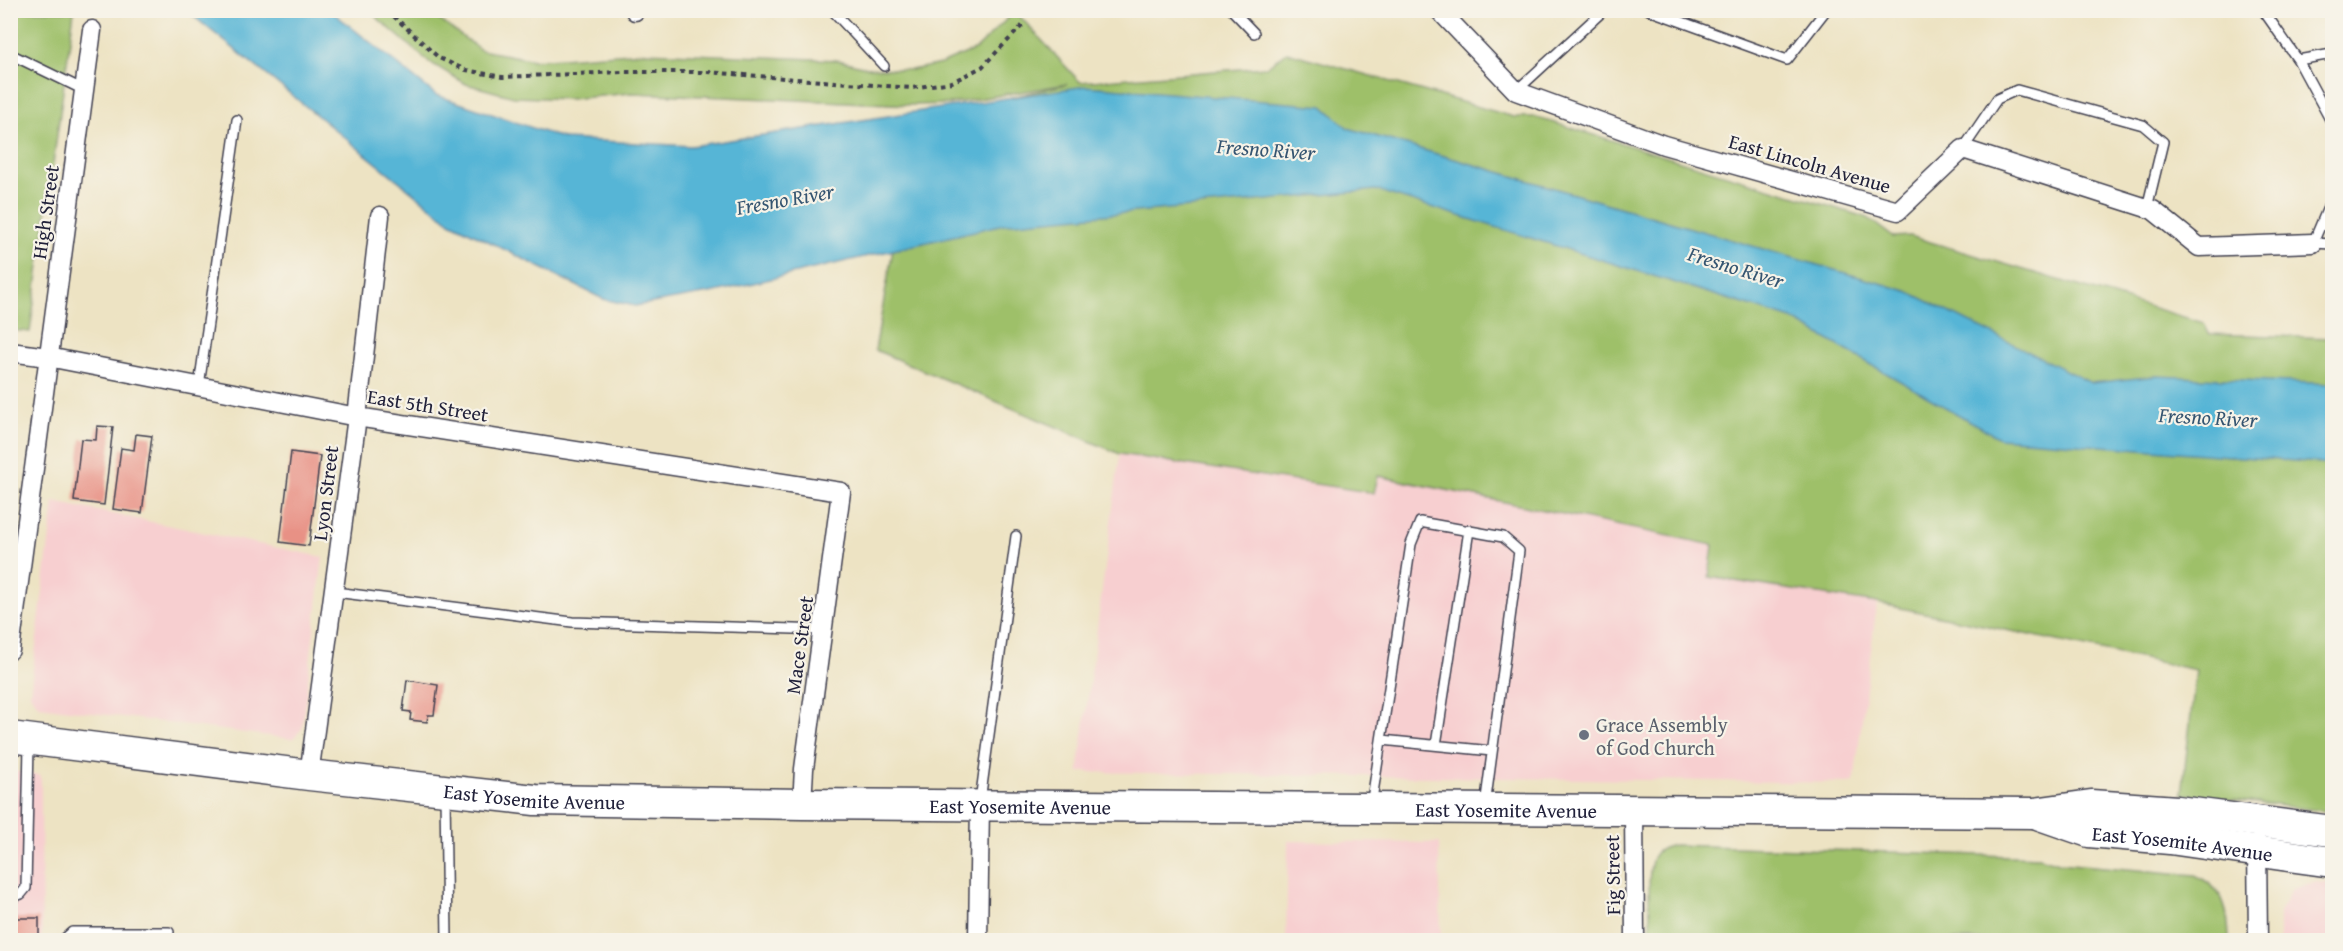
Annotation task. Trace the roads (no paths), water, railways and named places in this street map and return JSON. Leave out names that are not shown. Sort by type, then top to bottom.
[{"type":"main road","name":"East Yosemite Avenue","points":[[20,738],[309,775],[535,800],[2034,813],[2091,805],[2177,811],[2332,831]]},
{"type":"main road","name":"East Yosemite Avenue","points":[[2034,813],[2089,832],[2170,839],[2332,862]]},
{"type":"street","name":"East Lincoln Avenue","points":[[1439,10],[1516,91],[1664,145],[1898,211],[1963,149]]},
{"type":"street","name":"High Street","points":[[10,650],[92,30]]},
{"type":"street","points":[[1963,149],[2147,208],[2199,247],[2313,243]]},
{"type":"street","name":"Lyon Street","points":[[309,775],[335,592],[380,216]]},
{"type":"street","name":"East 5th Street","points":[[10,352],[48,357],[357,417],[841,492]]},
{"type":"street","name":"Mace Street","points":[[802,804],[804,769],[841,492]]},
{"type":"street","points":[[978,940],[980,804]]},
{"type":"street","name":"Fig Street","points":[[1634,809],[1635,940]]},
{"type":"street","points":[[2257,821],[2258,940]]},
{"type":"lane","points":[[832,10],[884,66]]},
{"type":"lane","points":[[1232,10],[1254,33]]},
{"type":"lane","points":[[1516,91],[1604,10]]},
{"type":"lane","points":[[1649,10],[1787,60],[1826,10]]},
{"type":"lane","points":[[2263,10],[2298,60],[2332,123]]},
{"type":"lane","points":[[10,54],[84,90]]},
{"type":"lane","points":[[2298,60],[2332,54]]},
{"type":"lane","points":[[1963,149],[1997,99],[2017,90],[2143,125],[2163,142],[2147,208]]},
{"type":"lane","points":[[199,386],[237,120]]},
{"type":"lane","points":[[2332,198],[2313,243],[2332,244]]},
{"type":"lane","points":[[1371,808],[1411,544],[1420,522],[1503,537],[1519,551],[1485,809]]},
{"type":"lane","points":[[1436,745],[1469,531]]},
{"type":"lane","points":[[980,804],[1016,536]]},
{"type":"lane","points":[[335,592],[572,622],[824,630]]},
{"type":"lane","points":[[10,898],[21,894],[26,888],[20,738]]},
{"type":"lane","points":[[1382,740],[1492,751]]},
{"type":"lane","points":[[445,791],[447,940]]},
{"type":"lane","points":[[63,940],[72,932],[169,932]]},
{"type":"water","name":"Fresno River","points":[[187,11],[331,11],[436,95],[565,139],[691,146],[1086,86],[1323,106],[1348,128],[1907,291],[2091,383],[2157,376],[2332,384],[2332,464],[1999,438],[1792,319],[1376,190],[1004,224],[715,292],[635,306],[603,299],[450,222]]},
{"type":"place","name":"Grace Assembly of God Church","points":[[1584,735]]}]
